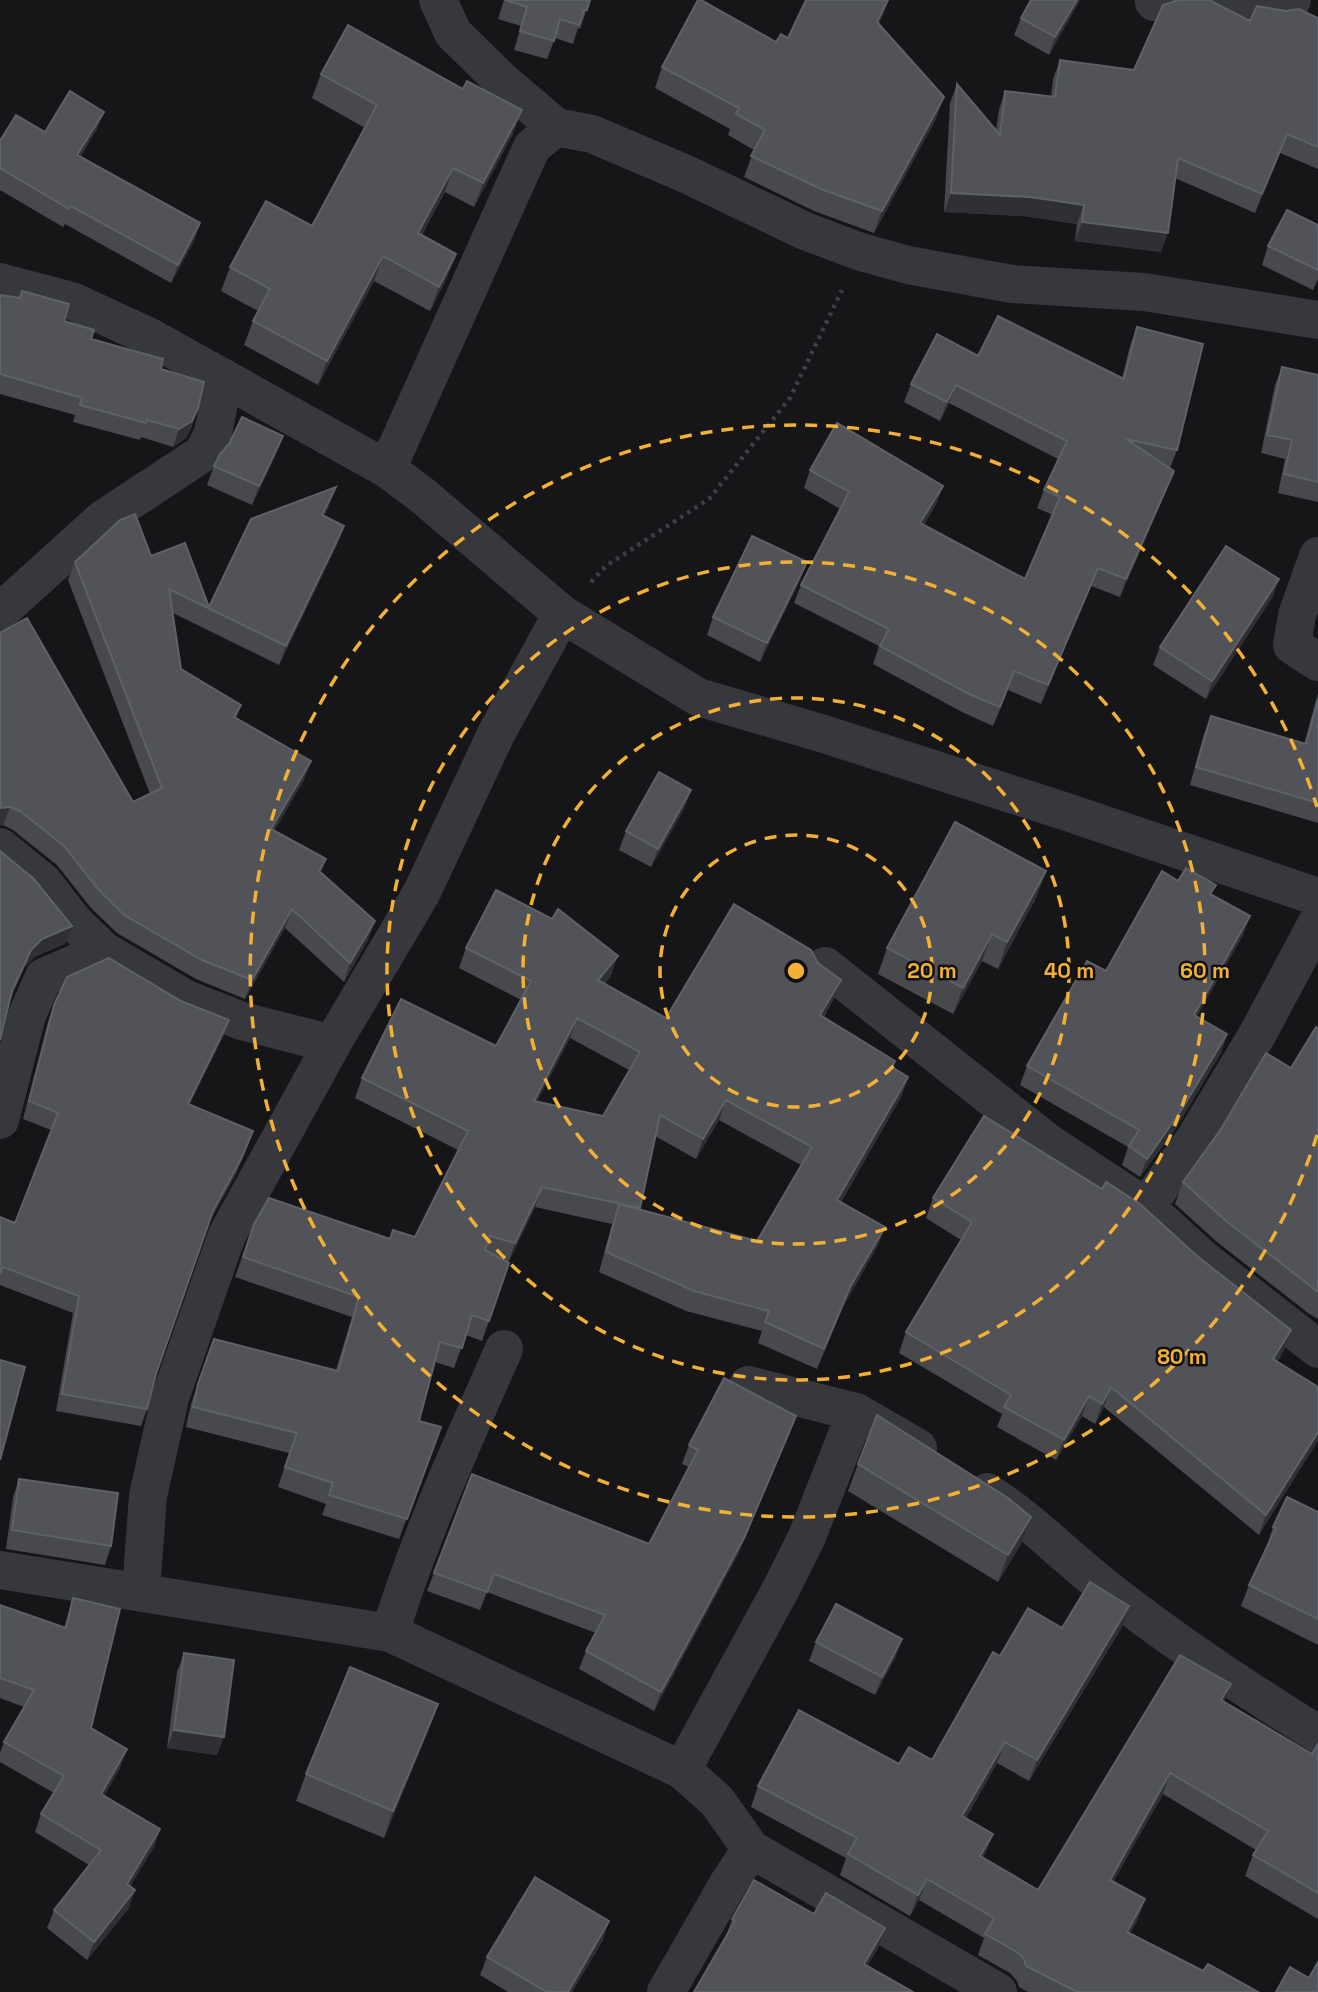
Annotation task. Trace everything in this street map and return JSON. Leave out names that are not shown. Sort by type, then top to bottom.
[{"type":"street","points":[[438,0],[453,33],[556,127],[592,134],[686,174],[805,231],[861,252],[908,265],[1012,284],[1144,292],[1318,320]]},
{"type":"street","points":[[1231,0],[1283,8],[1292,0]]},
{"type":"street","points":[[387,469],[532,147],[556,127]]},
{"type":"street","points":[[0,282],[72,301],[150,337],[387,469],[422,495],[562,614],[698,697],[824,734],[1064,811],[1318,897]]},
{"type":"street","points":[[0,612],[103,519],[203,453],[213,433],[224,378]]},
{"type":"street","points":[[1318,555],[1297,615],[1292,645],[1318,662]]},
{"type":"street","points":[[141,1591],[148,1496],[170,1398],[227,1235],[332,1044],[422,892],[496,734],[562,614]]},
{"type":"street","points":[[0,847],[43,882],[75,923],[104,951],[186,999],[242,1021],[332,1044]]},
{"type":"street","points":[[1146,1207],[1194,1140],[1250,1047],[1318,920]]},
{"type":"street","points":[[0,1120],[27,1015],[44,978],[104,951]]},
{"type":"street","points":[[825,966],[1050,1144],[1146,1207],[1203,1259],[1318,1349]]},
{"type":"street","points":[[390,1633],[405,1584],[435,1513],[443,1486],[504,1349]]},
{"type":"street","points":[[748,1385],[856,1412],[879,1423],[1011,1507],[1107,1588],[1238,1684],[1318,1734]]},
{"type":"street","points":[[682,1770],[800,1551],[856,1412]]},
{"type":"street","points":[[0,1570],[390,1633],[682,1770],[717,1801],[751,1849],[998,1992]]},
{"type":"street","points":[[666,1992],[751,1849]]},
{"type":"path","points":[[562,614],[606,566],[709,499],[790,398],[861,252]]},
{"type":"building","points":[[505,0],[590,0],[579,25],[560,19],[554,41],[520,31],[527,7]]},
{"type":"building","points":[[698,0],[776,42],[781,34],[788,38],[806,0],[888,0],[877,22],[944,97],[882,211],[821,189],[751,156],[765,130],[736,114],[739,108],[662,67]]},
{"type":"building","points":[[1031,0],[1077,0],[1055,37],[1021,18]]},
{"type":"building","points":[[1179,0],[1209,0],[1250,21],[1257,6],[1286,11],[1299,9],[1318,18],[1318,147],[1287,134],[1262,194],[1178,158],[1168,233],[1082,222],[1084,205],[1030,197],[951,193],[957,84],[1000,135],[1005,91],[1055,97],[1060,60],[1134,70],[1163,5]]},
{"type":"building","points":[[348,25],[463,89],[467,81],[522,110],[483,183],[453,168],[418,233],[456,254],[439,287],[383,256],[327,361],[253,321],[270,289],[230,267],[266,201],[312,226],[377,105],[321,74]]},
{"type":"building","points":[[70,91],[104,112],[77,155],[200,223],[178,265],[71,206],[69,209],[0,168],[0,141],[16,115],[45,132]]},
{"type":"building","points":[[1287,210],[1318,225],[1318,270],[1268,246]]},
{"type":"building","points":[[22,291],[69,304],[64,321],[94,330],[91,339],[163,359],[161,369],[204,382],[192,421],[179,429],[147,420],[146,423],[80,405],[82,398],[0,374],[0,295],[20,298]]},
{"type":"building","points":[[998,316],[1124,379],[1137,327],[1203,344],[1177,450],[1126,439],[1174,471],[1126,579],[1098,568],[1048,685],[1014,671],[1000,707],[969,694],[880,646],[889,629],[801,585],[849,492],[810,470],[837,423],[943,486],[920,523],[1025,579],[1060,497],[1044,490],[1067,441],[956,385],[947,402],[911,384],[937,334],[978,356]]},
{"type":"building","points":[[1282,367],[1318,375],[1318,482],[1284,474],[1292,440],[1267,435]]},
{"type":"building","points":[[242,417],[283,436],[259,486],[214,466],[229,444]]},
{"type":"building","points":[[336,487],[322,515],[344,526],[286,646],[169,589],[181,669],[241,705],[234,717],[311,761],[271,829],[326,859],[319,871],[375,921],[350,963],[292,909],[252,980],[202,960],[124,915],[98,889],[64,846],[20,811],[10,807],[0,808],[0,633],[27,618],[133,802],[162,788],[75,562],[120,520],[135,514],[151,556],[185,543],[209,607],[251,519]]},
{"type":"building","points":[[752,536],[807,562],[767,643],[713,617]]},
{"type":"building","points":[[1226,546],[1279,579],[1212,681],[1160,647]]},
{"type":"building","points":[[1318,699],[1318,803],[1196,767],[1211,716],[1306,744]]},
{"type":"building","points":[[659,772],[691,790],[658,849],[626,831]]},
{"type":"building","points":[[955,822],[1046,871],[1007,942],[992,934],[963,988],[887,948]]},
{"type":"building","points":[[0,851],[34,879],[72,926],[42,939],[31,950],[12,991],[0,1040]]},
{"type":"building","points":[[1186,868],[1216,885],[1210,894],[1250,916],[1194,1015],[1227,1034],[1182,1109],[1147,1159],[1129,1146],[1139,1130],[1027,1066],[1087,961],[1106,971],[1162,871],[1178,881]]},
{"type":"building","points":[[496,890],[552,919],[558,909],[618,956],[598,980],[666,1018],[734,904],[811,950],[818,963],[841,980],[820,1015],[895,1061],[892,1067],[908,1077],[837,1200],[885,1227],[850,1287],[824,1349],[765,1322],[769,1311],[694,1291],[606,1252],[619,1204],[757,1241],[812,1147],[726,1100],[703,1139],[660,1115],[640,1208],[542,1187],[515,1243],[490,1236],[485,1250],[509,1263],[489,1321],[472,1315],[462,1348],[440,1342],[419,1421],[441,1427],[407,1519],[329,1495],[333,1483],[285,1467],[297,1433],[193,1407],[214,1339],[338,1371],[359,1297],[243,1257],[254,1224],[269,1198],[390,1239],[393,1230],[415,1237],[468,1131],[362,1078],[401,999],[496,1046],[531,981],[466,948]],"holes":[[[577,1018],[640,1052],[603,1116],[534,1101]]]},
{"type":"building","points":[[109,958],[181,1001],[229,1020],[188,1104],[253,1131],[213,1211],[156,1374],[147,1409],[62,1394],[79,1296],[3,1267],[0,1274],[0,1217],[15,1223],[58,1113],[29,1101],[54,1005],[67,977]]},
{"type":"building","points":[[1316,1027],[1318,1292],[1225,1220],[1183,1182],[1221,1129],[1266,1053],[1291,1068]]},
{"type":"building","points":[[984,1116],[1102,1189],[1106,1182],[1140,1204],[1197,1256],[1291,1330],[1273,1359],[1318,1387],[1318,1432],[1266,1515],[1111,1387],[1102,1404],[1089,1396],[1064,1440],[1004,1407],[1011,1395],[906,1332],[972,1222],[933,1198]]},
{"type":"building","points":[[0,1360],[25,1367],[0,1460]]},
{"type":"building","points":[[724,1378],[796,1416],[745,1536],[661,1692],[586,1651],[605,1615],[494,1574],[487,1592],[434,1573],[472,1474],[649,1544],[698,1450],[689,1445]]},
{"type":"building","points":[[877,1415],[1008,1498],[1031,1517],[1008,1555],[858,1464]]},
{"type":"building","points":[[19,1479],[118,1493],[111,1546],[12,1530]]},
{"type":"building","points":[[1287,1497],[1318,1512],[1318,1619],[1249,1585],[1276,1528],[1273,1527]]},
{"type":"building","points":[[1090,1582],[1129,1606],[1037,1760],[1005,1742],[962,1816],[993,1834],[980,1856],[1038,1890],[1180,1655],[1231,1684],[1221,1700],[1312,1754],[1318,1744],[1318,1893],[1253,1855],[1268,1831],[1170,1773],[1110,1880],[1145,1899],[1127,1932],[1203,1971],[1208,1964],[1258,1992],[1077,1992],[1026,1966],[1024,1959],[1017,1952],[985,1934],[994,1918],[927,1879],[918,1895],[848,1854],[857,1838],[758,1786],[799,1710],[899,1764],[909,1747],[932,1760],[993,1652],[1000,1656],[1028,1608],[1062,1628]]},
{"type":"building","points":[[73,1598],[120,1609],[91,1728],[127,1749],[101,1794],[160,1829],[127,1884],[135,1890],[94,1942],[54,1910],[101,1850],[41,1814],[64,1776],[4,1742],[34,1690],[0,1678],[0,1605],[66,1628]]},
{"type":"building","points":[[836,1604],[902,1639],[882,1677],[816,1642]]},
{"type":"building","points":[[184,1653],[234,1660],[224,1737],[174,1730]]},
{"type":"building","points":[[350,1667],[438,1704],[393,1811],[306,1774]]},
{"type":"building","points":[[535,1877],[609,1921],[568,1992],[547,1992],[487,1957]]},
{"type":"building","points":[[754,1880],[814,1914],[826,1893],[885,1928],[864,1964],[913,1992],[694,1992],[735,1921],[732,1919]]},
{"type":"building","points":[[1318,1962],[1318,1992],[1276,1992],[1290,1967],[1309,1978]]}]
